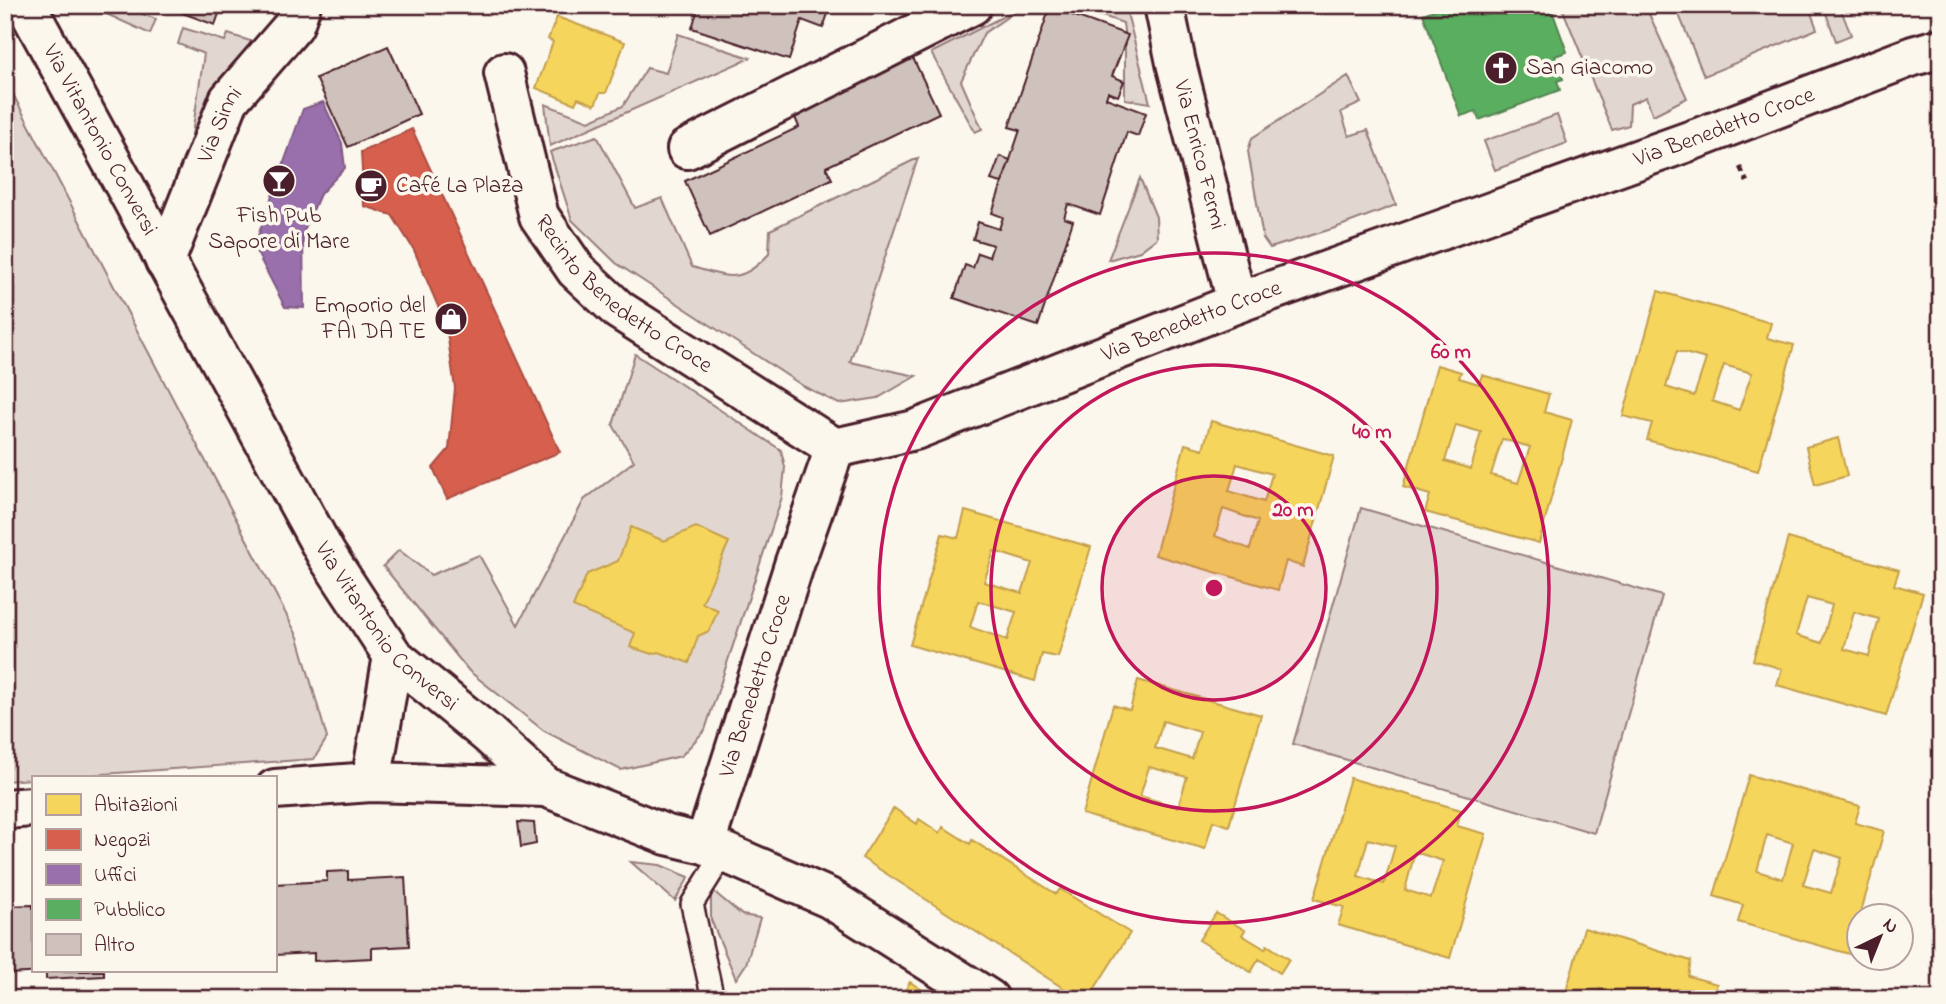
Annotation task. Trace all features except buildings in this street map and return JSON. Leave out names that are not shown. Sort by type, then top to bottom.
[{"type":"street","name":"Via Sinni","points":[[165,261],[229,100],[294,25],[301,5]]},
{"type":"street","points":[[687,149],[972,5]]},
{"type":"street","name":"Via Enrico Fermi","points":[[1164,5],[1176,63],[1237,303]]},
{"type":"street","name":"Via Vitantonio Conversi","points":[[35,11],[165,261],[326,554],[393,656],[488,734],[546,787],[667,835],[715,849],[829,898],[989,999]]},
{"type":"street","name":"Via Benedetto Croce","points":[[715,849],[795,562],[835,448],[915,430],[1237,303],[1941,48]]},
{"type":"street","name":"Recinto Benedetto Croce","points":[[504,73],[539,216],[576,270],[619,310],[835,448]]},
{"type":"street","points":[[371,782],[393,656]]},
{"type":"street","points":[[276,789],[371,782],[546,787]]},
{"type":"street","points":[[5,809],[32,807]]},
{"type":"lane","points":[[713,999],[692,904],[715,849]]},
{"type":"path","points":[[1740,167],[1747,183]]},
{"type":"shaded area","points":[[87,5],[136,5],[142,14],[156,19],[150,34]]},
{"type":"shaded area","points":[[1070,5],[1125,5],[1150,103],[1125,99],[1123,23]]},
{"type":"shaded area","points":[[1561,5],[1645,5],[1687,98],[1653,115],[1646,97],[1630,104],[1629,125],[1612,130]]},
{"type":"shaded area","points":[[1675,5],[1808,5],[1817,29],[1704,76]]},
{"type":"shaded area","points":[[1823,5],[1839,5],[1851,35],[1836,41]]},
{"type":"shaded area","points":[[1022,7],[984,33],[961,81],[982,129],[975,132],[931,53]]},
{"type":"shaded area","points":[[183,28],[225,41],[228,34],[266,46],[190,148],[204,54],[178,44]]},
{"type":"shaded area","points":[[678,34],[750,58],[550,146],[545,104],[589,121],[623,106],[647,68],[666,73]]},
{"type":"shaded area","points":[[1348,76],[1361,103],[1341,112],[1349,136],[1368,130],[1396,205],[1270,248],[1263,238],[1248,151],[1252,138]]},
{"type":"shaded area","points":[[5,79],[298,637],[327,738],[314,759],[75,776],[32,776],[32,779],[5,781]]},
{"type":"shaded area","points":[[1557,115],[1567,143],[1495,170],[1484,141]]},
{"type":"shaded area","points":[[597,136],[635,208],[662,198],[692,267],[734,276],[750,271],[769,254],[770,230],[918,158],[850,362],[916,376],[878,398],[839,404],[803,386],[616,263],[572,220],[550,152]]},
{"type":"shaded area","points":[[1140,178],[1156,217],[1157,238],[1140,251],[1108,260]]},
{"type":"shaded area","points":[[635,354],[781,450],[785,467],[782,497],[705,730],[681,756],[621,770],[544,731],[469,671],[383,566],[399,550],[431,575],[479,555],[518,625],[584,500],[634,461],[613,425]]},
{"type":"shaded area","points":[[1361,508],[1662,596],[1594,833],[1293,744]]},
{"type":"shaded area","points":[[631,862],[660,865],[689,877],[675,901]]},
{"type":"shaded area","points":[[713,891],[742,915],[760,918],[746,964],[736,979],[711,920]]},
{"type":"place","name":"San Giacomo","points":[[1501,68]]},
{"type":"place","name":"Fish Pub Sapore di Mare","points":[[279,181]]},
{"type":"place","name":"Café La Plaza","points":[[371,186]]},
{"type":"place","name":"Emporio del FAI DA TE","points":[[451,319]]}]
